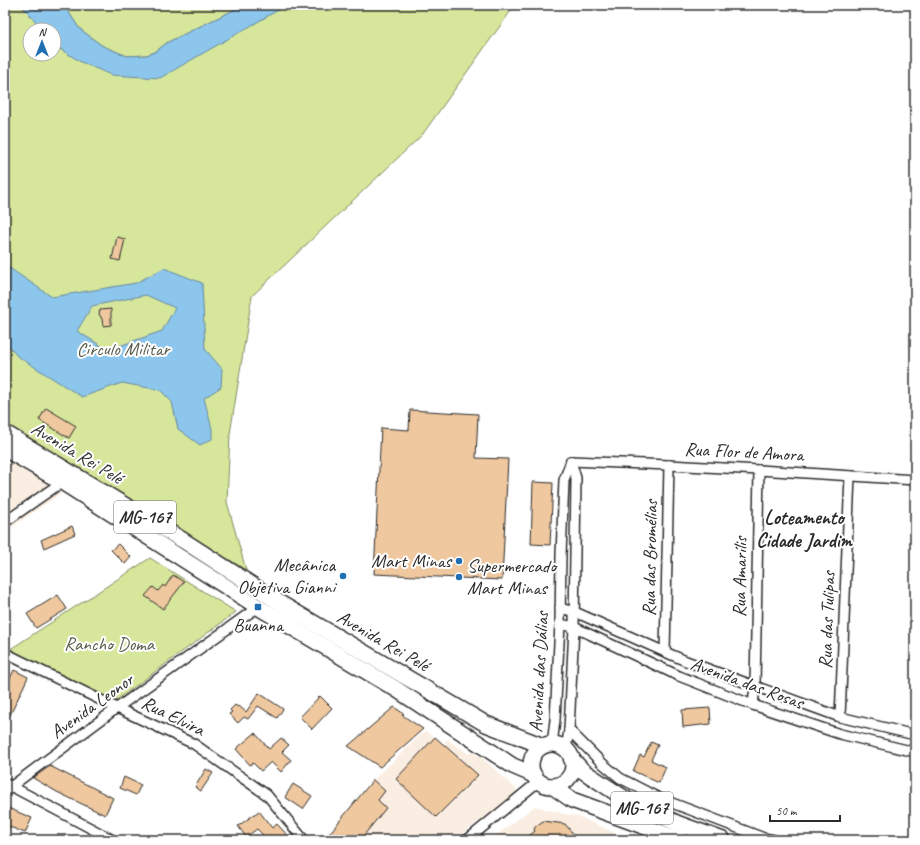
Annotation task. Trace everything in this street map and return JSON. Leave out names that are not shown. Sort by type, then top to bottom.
[{"type":"main road","name":"Avenida Rei Pelé","points":[[5,433],[184,541],[283,605],[486,724],[548,745]]},
{"type":"main road","name":"Avenida Rei Pelé","points":[[5,449],[62,482],[258,608],[396,689],[513,766],[572,800],[681,840]]},
{"type":"main road","points":[[548,745],[560,746],[569,754],[572,764],[572,771],[564,782],[558,785],[541,781],[532,770],[532,759],[538,749],[548,745]]},
{"type":"main road","name":"MG-167","points":[[569,754],[583,771],[630,802],[679,824],[723,840]]},
{"type":"street","name":"Avenida das Dálias","points":[[548,745],[554,720],[560,624],[564,480],[570,461]]},
{"type":"street","name":"Avenida das Dálias","points":[[569,754],[575,612],[576,478],[570,461]]},
{"type":"street","name":"Rua Flor de Amora","points":[[570,461],[669,465],[915,480]]},
{"type":"street","name":"Rua das Bromélias","points":[[665,652],[669,465]]},
{"type":"street","name":"Rua Amarílis","points":[[753,705],[755,686],[759,470]]},
{"type":"street","name":"Rua das Tulipas","points":[[840,717],[850,476]]},
{"type":"street","points":[[5,522],[62,482]]},
{"type":"street","name":"Avenida Leonor","points":[[7,787],[258,608]]},
{"type":"street","name":"Avenida das Rosas","points":[[560,608],[575,612],[665,652],[840,717],[915,735]]},
{"type":"street","name":"Avenida das Rosas","points":[[560,624],[574,627],[679,676],[753,705],[840,734],[915,752]]},
{"type":"street","name":"Rua Elvira","points":[[5,653],[194,744],[267,795],[304,840]]},
{"type":"street","points":[[569,730],[602,763],[620,778],[659,798],[764,838],[774,840]]},
{"type":"street","points":[[467,840],[541,781]]},
{"type":"street","points":[[7,787],[114,840]]},
{"type":"shaded area","points":[[5,449],[67,489],[5,532]]},
{"type":"shaded area","points":[[425,731],[443,744],[447,739],[469,754],[472,751],[488,763],[516,789],[518,794],[453,840],[324,840],[373,780]]},
{"type":"shaded area","points":[[535,806],[577,816],[630,840],[490,840]]},
{"type":"green space","name":"Circulo Militar","points":[[5,5],[21,5],[36,22],[22,22],[22,62],[62,62],[62,50],[111,75],[260,20],[285,5],[515,5],[422,135],[252,296],[230,434],[227,502],[246,570],[5,423]]},
{"type":"green space","points":[[64,5],[244,5],[168,42],[155,52],[147,55],[127,56],[101,45],[79,28]]},
{"type":"green space","name":"Rancho Doma","points":[[150,558],[236,612],[114,702],[6,652]]},
{"type":"water","points":[[21,5],[64,5],[79,28],[101,45],[127,56],[147,55],[155,52],[168,42],[244,5],[285,5],[160,78],[111,75],[81,62],[62,50],[62,22],[36,22]]},
{"type":"water","points":[[5,265],[52,297],[136,283],[164,268],[202,283],[205,349],[222,369],[221,387],[204,398],[212,429],[212,439],[200,445],[178,429],[172,402],[160,390],[122,383],[82,397],[17,356],[5,341]],"holes":[[[146,295],[175,308],[162,331],[108,350],[77,331],[92,306]]]},
{"type":"building","points":[[117,237],[125,239],[120,261],[112,259]]},
{"type":"building","points":[[111,309],[111,325],[103,326],[102,319],[99,314],[100,310]]},
{"type":"building","points":[[46,408],[76,426],[69,438],[39,420]]},
{"type":"building","points":[[410,410],[478,414],[476,458],[508,459],[502,580],[374,574],[381,428],[409,430]]},
{"type":"building","points":[[533,482],[553,483],[550,545],[531,544]]},
{"type":"building","points":[[72,526],[75,534],[44,548],[41,540]]},
{"type":"building","points":[[118,544],[131,557],[125,564],[111,550]]},
{"type":"building","points":[[173,575],[184,582],[163,609],[145,596],[153,587],[158,591],[163,585],[165,587]]},
{"type":"building","points":[[58,595],[67,609],[36,628],[27,614]]},
{"type":"building","points":[[14,670],[28,677],[5,726],[5,689]]},
{"type":"building","points":[[259,693],[283,709],[277,718],[258,706],[248,719],[244,717],[238,723],[229,714],[232,712],[230,710],[235,705],[238,707],[239,706],[246,712]]},
{"type":"building","points":[[320,696],[332,708],[312,729],[300,717]]},
{"type":"building","points":[[394,707],[404,714],[402,715],[423,729],[380,767],[348,746]]},
{"type":"building","points":[[710,708],[711,724],[683,727],[682,710]]},
{"type":"building","points":[[255,733],[269,749],[281,738],[289,745],[282,752],[291,760],[281,772],[271,762],[261,771],[253,763],[250,765],[236,749]]},
{"type":"building","points":[[435,737],[478,775],[436,817],[396,779]]},
{"type":"building","points":[[651,742],[658,745],[651,760],[666,767],[659,783],[633,771],[640,755],[644,757]]},
{"type":"building","points":[[50,766],[113,798],[105,815],[57,792],[33,778]]},
{"type":"building","points":[[206,769],[213,773],[201,791],[195,787]]},
{"type":"building","points":[[124,777],[141,785],[136,795],[120,788]]},
{"type":"building","points":[[373,780],[385,791],[378,800],[386,808],[360,840],[324,840]]},
{"type":"building","points":[[293,784],[312,796],[303,809],[285,797]]},
{"type":"building","points":[[8,808],[32,818],[25,833],[5,825],[5,815]]},
{"type":"building","points":[[259,811],[272,828],[277,824],[292,840],[268,840],[257,829],[246,837],[238,826]]},
{"type":"building","points":[[543,821],[565,824],[578,840],[524,840],[535,831],[534,829],[536,826]]},
{"type":"place","name":"Mart Minas","points":[[459,561]]},
{"type":"place","name":"Mecânica Objetiva Gianni","points":[[343,576]]},
{"type":"place","name":"Supermercado Mart Minas","points":[[459,577]]},
{"type":"place","name":"Buanna","points":[[258,607]]},
{"type":"district","name":"Loteamento Cidade Jardim","points":[[804,528]]}]
